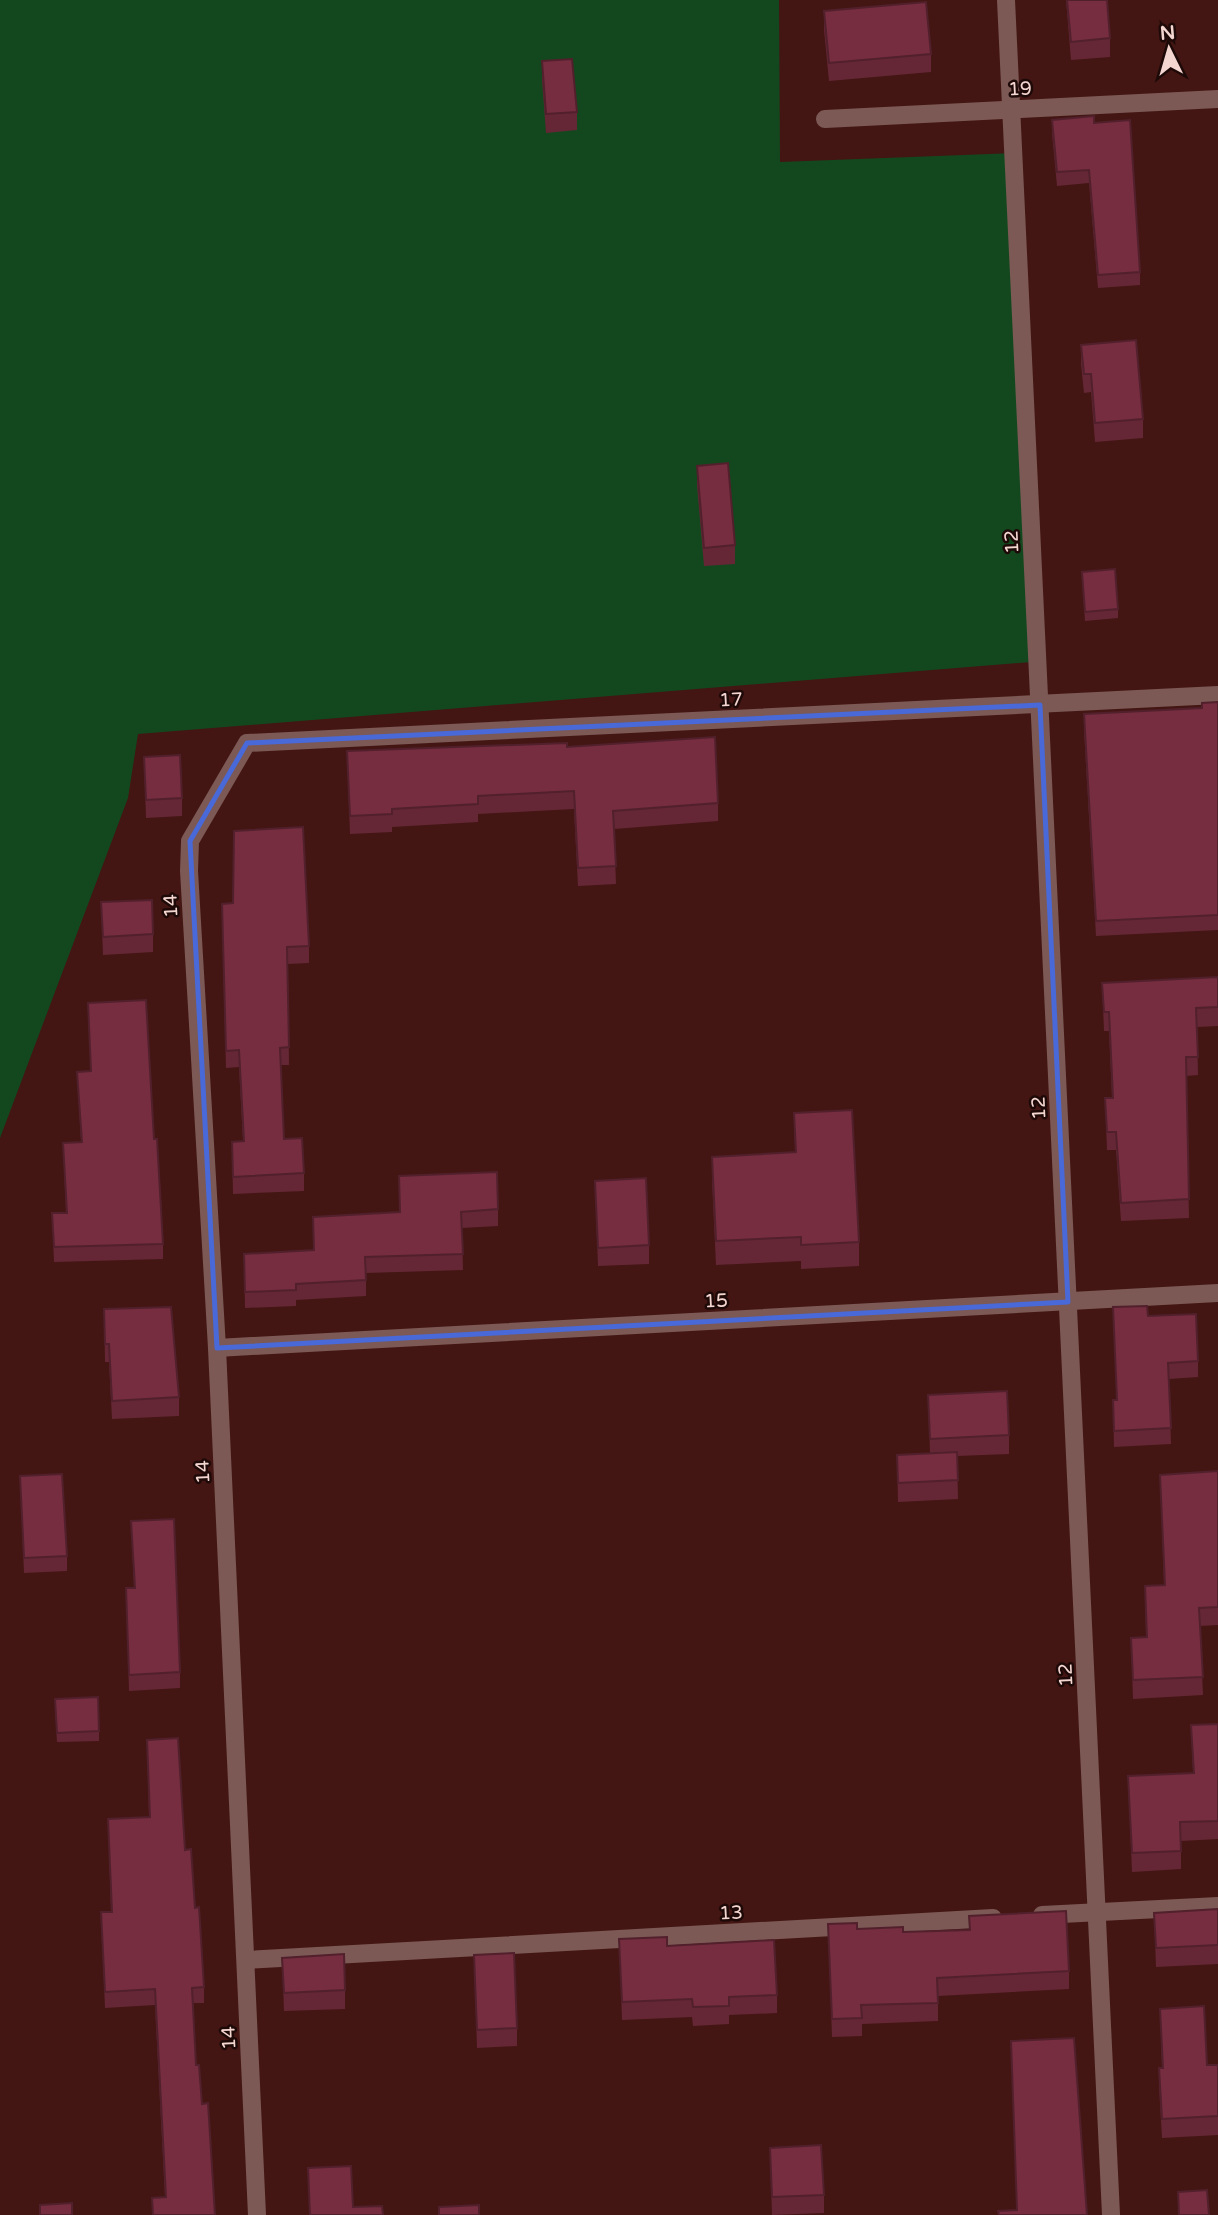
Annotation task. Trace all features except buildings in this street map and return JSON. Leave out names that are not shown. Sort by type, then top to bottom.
[{"type":"street","name":"12","points":[[1006,0],[1111,2215]]},
{"type":"street","name":"19","points":[[825,119],[1218,99]]},
{"type":"street","name":"17","points":[[247,743],[1218,695]]},
{"type":"street","name":"14","points":[[247,743],[190,841],[190,851],[217,1348],[257,2215]]},
{"type":"street","name":"15","points":[[217,1348],[1218,1293]]},
{"type":"street","name":"13","points":[[246,1960],[1218,1906]]},
{"type":"highlighted area","points":[[1040,705],[1068,1302],[217,1348],[190,841],[247,743]]},
{"type":"green space","points":[[0,0],[779,0],[780,162],[1016,153],[1043,661],[138,734],[128,798],[0,1138]]}]
